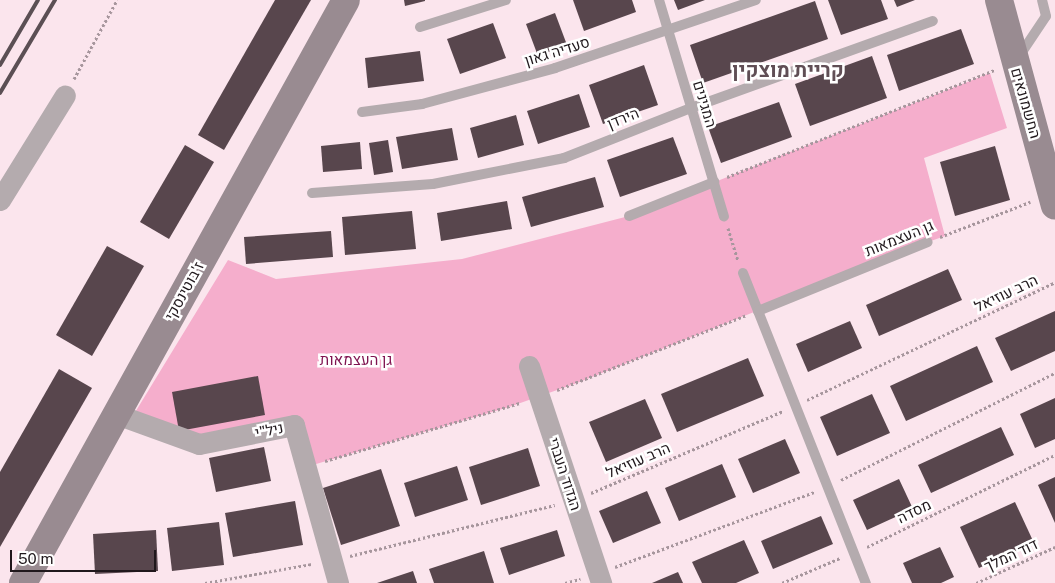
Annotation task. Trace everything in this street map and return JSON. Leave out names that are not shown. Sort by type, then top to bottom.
[{"type":"street","name":"ז'בוטינסקי","points":[[23,583],[346,0]]},
{"type":"street","name":"החשמונאים","points":[[999,0],[1053,200]]},
{"type":"street","points":[[0,200],[65,95]]},
{"type":"street","name":"הגדוד העברי","points":[[528,366],[600,583]]},
{"type":"street","name":"ניל\"י","points":[[116,414],[199,444],[294,425],[338,583]]},
{"type":"lane","points":[[420,26],[506,0]]},
{"type":"lane","name":"המגינים","points":[[659,0],[724,216]]},
{"type":"lane","name":"סעדיה גאון","points":[[362,112],[422,104],[555,68],[756,0]]},
{"type":"lane","points":[[1015,62],[1046,16],[1042,0]]},
{"type":"lane","name":"הירדן","points":[[312,193],[433,184],[564,158],[690,108],[933,21]]},
{"type":"lane","points":[[629,216],[714,182]]},
{"type":"lane","name":"גן העצמאות","points":[[758,310],[928,242]]},
{"type":"lane","points":[[742,273],[866,583]]},
{"type":"path","points":[[65,95],[117,0]]},
{"type":"path","points":[[714,182],[1015,62]]},
{"type":"path","name":"גן העצמאות","points":[[928,242],[1053,200]]},
{"type":"path","points":[[724,216],[742,273]]},
{"type":"path","name":"הרב עוזיאל","points":[[205,583],[332,560],[573,500],[796,405],[1055,282]]},
{"type":"path","name":"מסדה","points":[[782,583],[854,553],[1055,455]]},
{"type":"path","name":"דוד המלך","points":[[976,583],[1055,547]]},
{"type":"green space","name":"גן העצמאות","points":[[990,73],[1007,128],[924,158],[945,236],[577,383],[509,407],[306,467],[294,425],[199,444],[131,419],[228,260],[276,279],[462,259],[629,216]]},
{"type":"building","points":[[275,0],[311,0],[224,150],[198,135]]},
{"type":"building","points":[[404,0],[425,0],[425,1],[405,6]]},
{"type":"building","points":[[573,0],[632,0],[636,12],[584,31]]},
{"type":"building","points":[[674,0],[705,0],[678,10]]},
{"type":"building","points":[[828,0],[881,0],[888,19],[841,35]]},
{"type":"building","points":[[894,0],[915,0],[897,7]]},
{"type":"building","points":[[815,1],[828,39],[703,83],[690,45]]},
{"type":"building","points":[[555,13],[567,45],[538,56],[526,24]]},
{"type":"building","points":[[493,23],[506,58],[460,74],[447,39]]},
{"type":"building","points":[[961,29],[974,64],[899,91],[887,55]]},
{"type":"building","points":[[420,51],[424,81],[368,88],[365,58]]},
{"type":"building","points":[[872,56],[887,98],[810,126],[795,84]]},
{"type":"building","points":[[644,65],[658,105],[603,124],[589,85]]},
{"type":"building","points":[[579,94],[590,127],[538,144],[527,111]]},
{"type":"building","points":[[779,102],[792,137],[721,163],[708,127]]},
{"type":"building","points":[[516,115],[524,145],[478,158],[470,128]]},
{"type":"building","points":[[452,128],[458,160],[402,169],[396,137]]},
{"type":"building","points":[[673,137],[687,174],[620,197],[607,160]]},
{"type":"building","points":[[388,140],[393,172],[374,175],[369,143]]},
{"type":"building","points":[[360,142],[362,169],[323,172],[321,146]]},
{"type":"building","points":[[185,145],[214,162],[169,239],[140,222]]},
{"type":"building","points":[[995,146],[1010,200],[955,216],[940,162]]},
{"type":"building","points":[[595,177],[604,207],[531,227],[522,197]]},
{"type":"building","points":[[507,201],[512,229],[441,241],[437,213]]},
{"type":"building","points":[[412,211],[416,249],[345,255],[342,217]]},
{"type":"building","points":[[331,231],[333,257],[246,264],[244,237]]},
{"type":"building","points":[[107,246],[144,266],[92,356],[56,335]]},
{"type":"building","points":[[948,269],[962,300],[879,336],[866,305]]},
{"type":"building","points":[[1055,311],[1055,351],[1011,371],[995,338]]},
{"type":"building","points":[[850,321],[862,348],[808,372],[796,344]]},
{"type":"building","points":[[977,346],[993,382],[906,421],[890,386]]},
{"type":"building","points":[[748,358],[764,396],[677,432],[661,394]]},
{"type":"building","points":[[59,369],[92,388],[0,547],[0,472]]},
{"type":"building","points":[[258,376],[265,415],[179,431],[172,392]]},
{"type":"building","points":[[872,394],[890,433],[837,456],[820,417]]},
{"type":"building","points":[[1055,398],[1055,439],[1035,448],[1020,414]]},
{"type":"building","points":[[645,399],[662,438],[606,462],[589,422]]},
{"type":"building","points":[[1001,427],[1014,455],[931,493],[918,465]]},
{"type":"building","points":[[785,439],[800,473],[753,493],[738,459]]},
{"type":"building","points":[[264,447],[271,481],[216,492],[209,458]]},
{"type":"building","points":[[528,448],[540,486],[481,505],[469,467]]},
{"type":"building","points":[[722,464],[736,497],[679,521],[665,488]]},
{"type":"building","points":[[457,466],[468,500],[415,517],[404,483]]},
{"type":"building","points":[[381,469],[400,526],[341,545],[323,488]]},
{"type":"building","points":[[1055,477],[1055,523],[1038,485]]},
{"type":"building","points":[[899,479],[913,509],[867,530],[853,500]]},
{"type":"building","points":[[647,491],[661,523],[613,543],[599,511]]},
{"type":"building","points":[[295,501],[303,545],[233,557],[225,513]]},
{"type":"building","points":[[1015,502],[1034,543],[979,568],[960,527]]},
{"type":"building","points":[[821,516],[833,544],[773,569],[761,541]]},
{"type":"building","points":[[219,522],[224,565],[172,571],[167,528]]},
{"type":"building","points":[[156,530],[158,571],[95,574],[93,534]]},
{"type":"building","points":[[557,530],[565,556],[509,575],[500,548]]},
{"type":"building","points":[[744,540],[759,573],[736,583],[702,583],[692,562]]},
{"type":"building","points":[[940,547],[954,577],[941,583],[912,583],[903,563]]},
{"type":"building","points":[[484,551],[494,583],[434,583],[429,569]]},
{"type":"building","points":[[413,571],[417,583],[377,583]]},
{"type":"building","points":[[678,572],[683,583],[652,583]]},
{"type":"railway","points":[[0,65],[38,0]]},
{"type":"railway","points":[[0,93],[55,0]]},
{"type":"district","name":"קריית מוצקין","points":[[788,70]]}]
